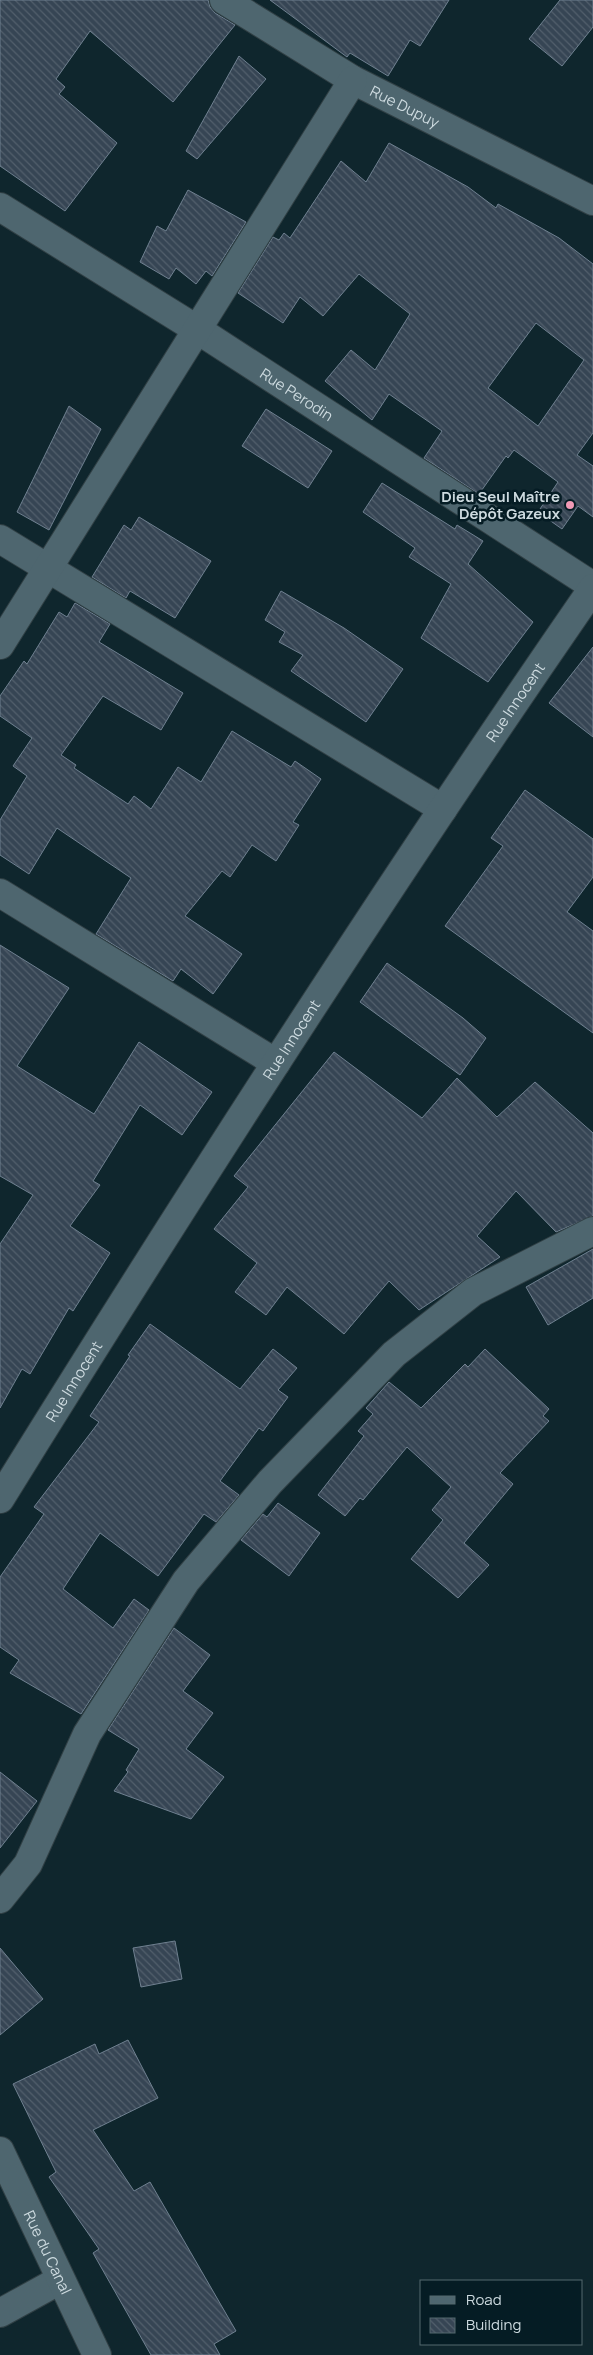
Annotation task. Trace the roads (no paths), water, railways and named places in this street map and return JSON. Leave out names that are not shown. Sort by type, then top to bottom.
[{"type":"street","name":"Rue Dupuy","points":[[224,0],[353,80],[593,200]]},
{"type":"street","points":[[0,645],[49,570],[353,80]]},
{"type":"street","name":"Rue Perodin","points":[[0,207],[198,330],[593,587]]},
{"type":"street","points":[[0,539],[443,809]]},
{"type":"street","name":"Rue Innocent","points":[[0,1499],[8,1470],[443,809],[585,618],[593,587]]},
{"type":"street","points":[[0,893],[276,1063]]},
{"type":"street","points":[[0,1899],[28,1864],[87,1734],[186,1581],[270,1482],[394,1354],[466,1297],[593,1231]]},
{"type":"street","name":"Rue du Canal","points":[[0,2151],[96,2355]]},
{"type":"street","points":[[0,2313],[60,2280]]},
{"type":"place","name":"Dieu Seul Maître Dépôt Gazeux","points":[[570,505]]}]
